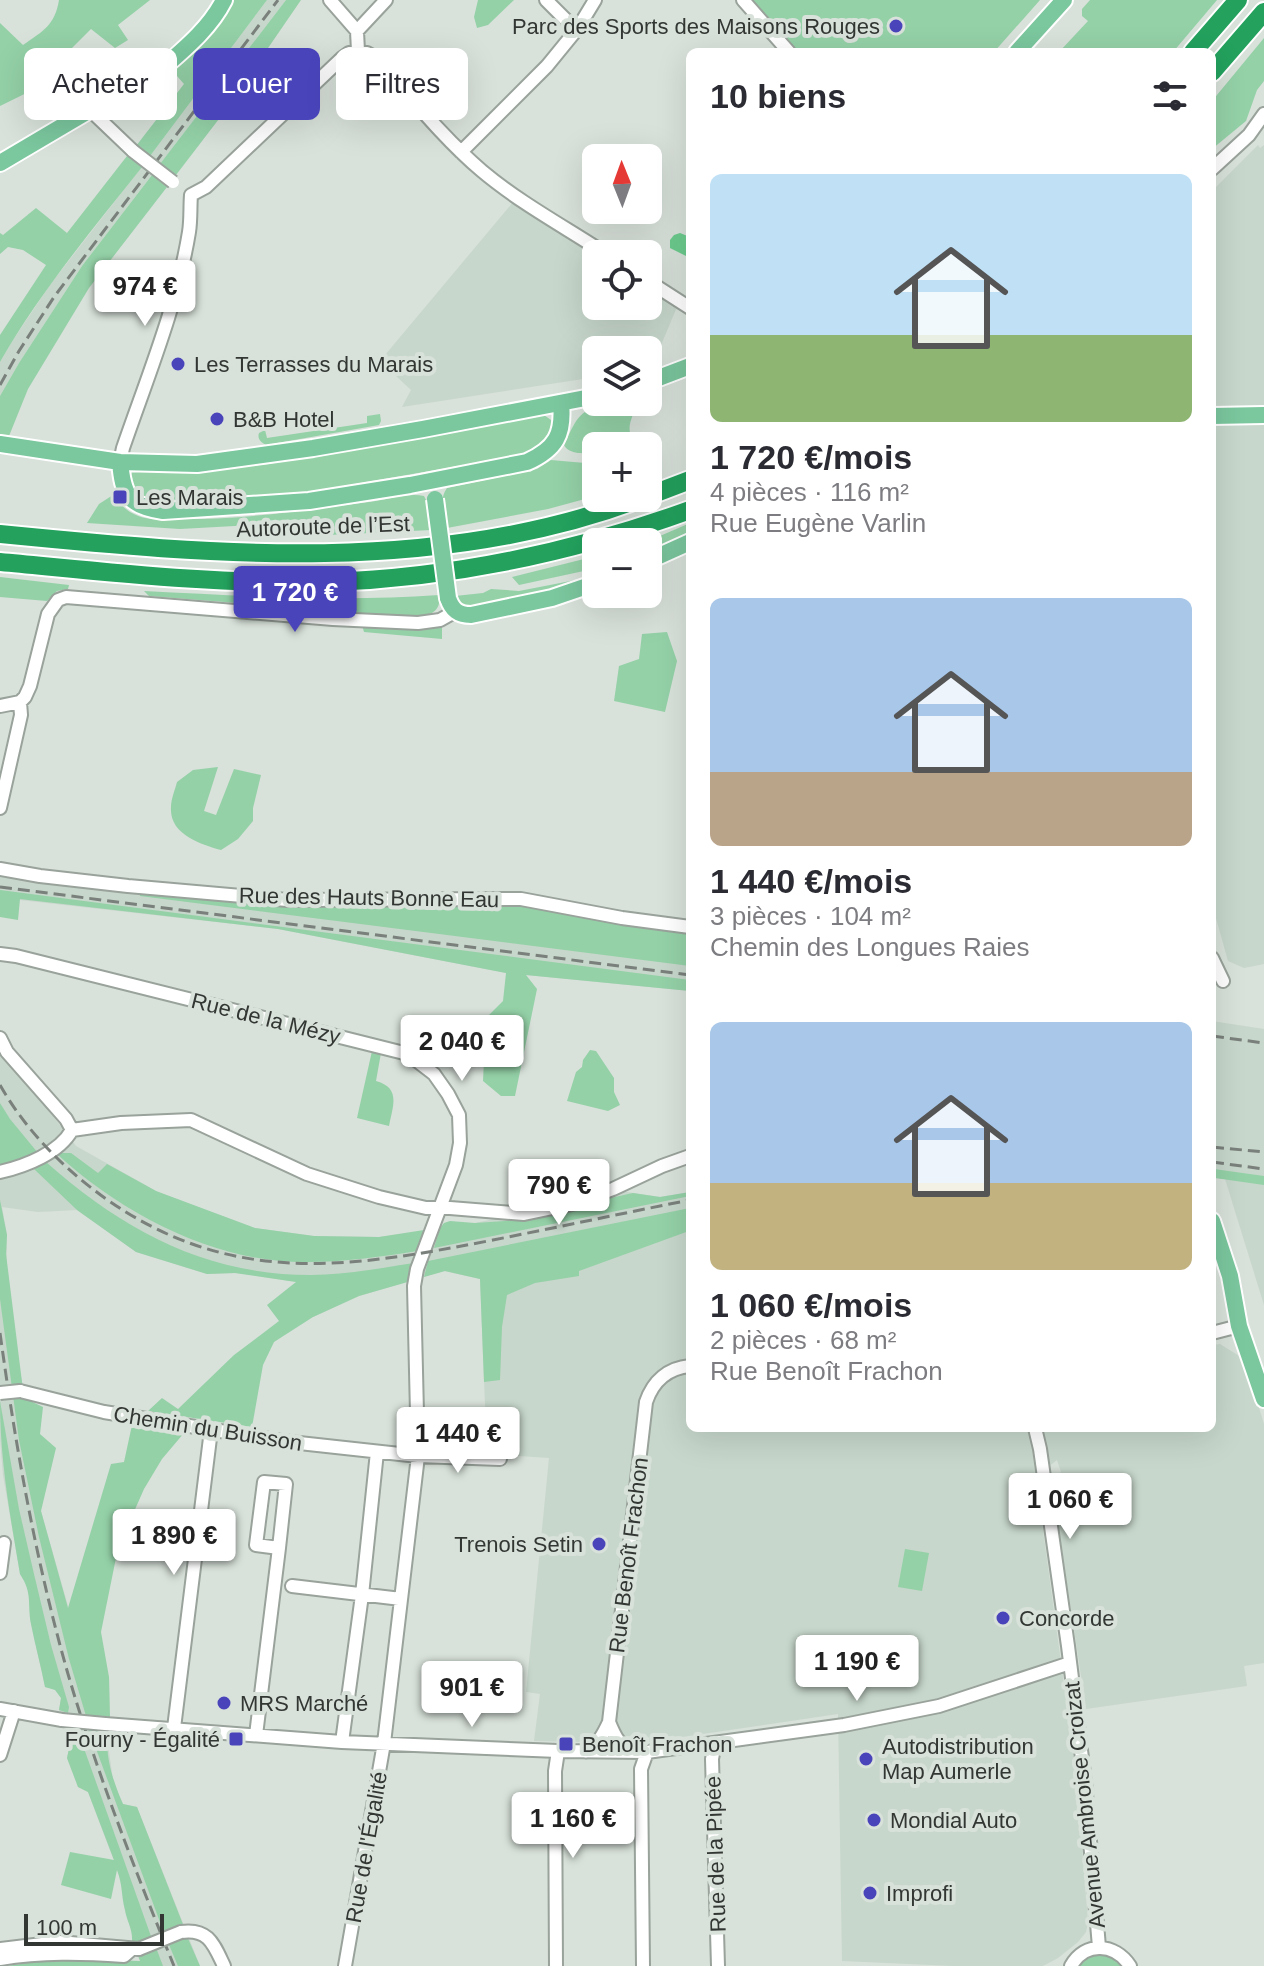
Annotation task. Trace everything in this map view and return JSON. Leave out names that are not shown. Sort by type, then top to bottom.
[{"type":"highway","points":[[1196,48],[1238,0]]},
{"type":"highway","points":[[1216,67],[1264,12]]},
{"type":"highway","points":[[662,491],[686,482]]},
{"type":"highway","points":[[0,562],[173,576],[342,581],[427,574],[503,563],[572,548],[686,511]]},
{"type":"highway","name":"Autoroute de l’Est","points":[[0,534],[233,553],[345,554],[502,536],[602,512]]},
{"type":"main road","points":[[177,55],[204,29],[224,0]]},
{"type":"main road","points":[[1021,48],[1064,0]]},
{"type":"main road","points":[[0,163],[73,120]]},
{"type":"main road","points":[[662,377],[686,368]]},
{"type":"main road","points":[[7,444],[120,462],[197,464],[313,448],[582,399]]},
{"type":"main road","points":[[120,462],[122,484],[128,495],[147,509],[163,511],[309,501],[527,462],[539,457],[555,442],[560,433],[561,403]]},
{"type":"main road","points":[[1216,407],[1264,406]]},
{"type":"main road","points":[[1216,416],[1264,415]]},
{"type":"main road","points":[[444,478],[435,499],[452,605],[463,615],[552,598],[582,588]]},
{"type":"main road","points":[[417,484],[428,489],[435,499]]},
{"type":"main road","points":[[662,555],[686,544]]},
{"type":"main road","points":[[1216,1233],[1230,1276],[1241,1297],[1244,1324],[1261,1373],[1264,1399]]},
{"type":"street","points":[[330,0],[357,31],[358,48]]},
{"type":"street","points":[[357,31],[386,0]]},
{"type":"street","points":[[546,0],[578,28]]},
{"type":"street","points":[[461,152],[547,66],[578,28],[595,0]]},
{"type":"street","points":[[743,0],[785,48]]},
{"type":"street","points":[[191,195],[206,187],[336,64]]},
{"type":"street","points":[[1216,165],[1249,135],[1264,114]]},
{"type":"street","points":[[100,120],[133,151],[191,195]]},
{"type":"street","points":[[432,120],[483,172],[584,240]]},
{"type":"street","points":[[1249,135],[1264,130]]},
{"type":"street","points":[[120,462],[177,285],[189,230],[191,195]]},
{"type":"street","points":[[662,290],[686,305]]},
{"type":"street","points":[[0,706],[20,702],[25,697],[48,614],[58,600],[66,597],[418,623],[440,620],[452,605]]},
{"type":"street","points":[[0,808],[21,715],[20,702]]},
{"type":"street","name":"Rue des Hauts Bonne Eau","points":[[0,869],[98,883],[287,900],[521,899],[686,926]]},
{"type":"street","name":"Rue de la Mézy","points":[[0,954],[408,1054],[434,1074],[459,1115],[460,1143],[456,1165],[441,1207]]},
{"type":"street","points":[[1216,966],[1223,981]]},
{"type":"street","points":[[0,1038],[7,1052],[66,1119],[72,1130]]},
{"type":"street","points":[[0,1172],[18,1167],[60,1146],[72,1130],[121,1123],[191,1120],[333,1183],[426,1208],[524,1214],[589,1199],[686,1157]]},
{"type":"street","name":"Rue de l'Égalité","points":[[345,1966],[384,1743],[418,1456],[414,1286],[417,1269],[441,1207]]},
{"type":"street","points":[[1216,1332],[1244,1324]]},
{"type":"street","name":"Rue Benoît Frachon","points":[[609,1722],[646,1402],[649,1391],[658,1380],[672,1370],[686,1367]]},
{"type":"street","name":"Chemin du Buisson","points":[[0,1393],[20,1391],[147,1420],[377,1452],[500,1459]]},
{"type":"street","points":[[174,1728],[211,1430]]},
{"type":"street","points":[[0,1709],[62,1720],[342,1742],[644,1752],[844,1725],[939,1706],[1070,1663],[1036,1432]]},
{"type":"street","points":[[342,1742],[377,1452]]},
{"type":"street","points":[[256,1735],[279,1548],[286,1484],[264,1482],[256,1545],[279,1548]]},
{"type":"street","points":[[0,1573],[4,1543]]},
{"type":"street","points":[[292,1586],[401,1599]]},
{"type":"street","name":"Avenue Ambroise Croizat","points":[[1070,1663],[1085,1782],[1099,1947]]},
{"type":"street","points":[[0,1755],[14,1711]]},
{"type":"street","points":[[586,1752],[603,1736],[609,1722]]},
{"type":"street","points":[[609,1722],[621,1745],[644,1752]]},
{"type":"street","name":"Rue de la Pipée","points":[[715,1743],[712,1759],[718,1966]]},
{"type":"street","points":[[556,1966],[555,1771],[558,1751]]},
{"type":"street","points":[[643,1966],[641,1769],[644,1752]]},
{"type":"street","points":[[0,1959],[69,1952],[124,1956],[181,1932],[197,1931],[214,1945],[224,1966]]},
{"type":"street","points":[[0,1949],[59,1942],[135,1949]]},
{"type":"street","points":[[1071,1966],[1081,1954],[1099,1947],[1117,1952],[1130,1966]]},
{"type":"shaded area","points":[[59,0],[150,0],[118,25],[128,40],[115,48],[91,29],[72,48],[24,48],[24,94],[0,106],[0,23],[23,45],[51,22]]},
{"type":"shaded area","points":[[233,0],[267,0],[231,48],[193,48],[193,99],[177,120],[177,93],[184,84],[177,76],[177,61],[219,22]]},
{"type":"shaded area","points":[[267,0],[286,0],[249,48],[231,48]]},
{"type":"shaded area","points":[[286,0],[301,0],[268,48],[249,48]]},
{"type":"shaded area","points":[[478,0],[514,0],[488,25],[477,28],[474,17]]},
{"type":"shaded area","name":"Parc des Sports des Maisons Rouges","points":[[752,0],[1040,0],[998,48],[794,48]]},
{"type":"shaded area","points":[[1090,0],[1217,0],[1176,48],[1063,48],[1088,21],[1082,16],[1082,9]]},
{"type":"shaded area","points":[[1264,38],[1264,81],[1257,90],[1246,121],[1216,146],[1216,96]]},
{"type":"shaded area","points":[[193,99],[194,120],[82,266],[0,396],[0,362],[15,337],[50,285]]},
{"type":"shaded area","points":[[156,120],[177,120],[150,156],[136,146]]},
{"type":"shaded area","points":[[194,120],[218,120],[176,175],[160,164]]},
{"type":"shaded area","points":[[1258,145],[1260,148],[1264,145],[1264,964],[1244,968],[1228,961],[1216,918],[1216,187]]},
{"type":"shaded area","points":[[127,156],[142,167],[49,286],[0,362],[0,335],[46,265],[23,250],[8,247],[0,254],[0,233],[3,235],[36,208],[67,233]]},
{"type":"shaded area","points":[[152,175],[167,187],[89,288],[28,389],[9,436],[0,435],[0,396],[19,363],[82,266]]},
{"type":"shaded area","points":[[514,201],[582,245],[582,320],[662,320],[662,297],[677,307],[662,343],[662,336],[582,336],[582,379],[402,407],[411,390],[380,361]]},
{"type":"shaded area","points":[[674,235],[686,235],[686,256],[670,248]]},
{"type":"shaded area","points":[[380,414],[379,425],[266,445],[259,437],[259,433],[265,430],[267,438],[367,423],[367,416]]},
{"type":"shaded area","points":[[544,415],[553,426],[543,442],[528,454],[303,493],[171,503],[140,496],[130,481],[132,470],[200,472],[269,464]]},
{"type":"shaded area","points":[[582,415],[632,416],[630,432],[582,432],[582,453],[564,445]]},
{"type":"shaded area","points":[[551,460],[582,463],[582,500],[447,528],[443,503],[447,488],[537,469]]},
{"type":"shaded area","points":[[113,495],[132,513],[146,518],[202,519],[298,511],[418,495],[424,496],[427,502],[431,530],[267,538],[253,525],[180,529],[87,523],[99,504]]},
{"type":"shaded area","points":[[686,525],[686,537],[662,548],[662,535]]},
{"type":"shaded area","points":[[582,560],[582,571],[519,585],[512,577]]},
{"type":"shaded area","points":[[0,577],[69,585],[68,589],[57,591],[47,601],[0,597]]},
{"type":"shaded area","points":[[582,579],[486,606],[463,606],[455,596],[491,589],[519,591]]},
{"type":"shaded area","points":[[144,591],[329,598],[439,595],[439,601],[432,613],[412,617],[149,596]]},
{"type":"shaded area","points":[[362,625],[442,625],[442,639],[364,632]]},
{"type":"shaded area","points":[[667,632],[677,661],[665,712],[614,701],[619,666],[639,659],[642,634]]},
{"type":"shaded area","points":[[218,767],[204,811],[216,815],[234,769],[261,775],[253,821],[238,839],[221,850],[195,841],[180,831],[171,807],[177,782],[193,770]]},
{"type":"shaded area","points":[[0,875],[310,905],[686,928],[686,991],[506,973],[278,929],[20,900],[0,917]]},
{"type":"shaded area","points":[[139,889],[310,905],[518,898],[686,927],[686,965],[140,896]]},
{"type":"shaded area","points":[[0,890],[686,979],[686,991],[526,975],[537,989],[515,1096],[501,1096],[483,1081],[486,1018],[503,1001],[506,973],[278,929],[20,899],[18,920],[0,917]]},
{"type":"shaded area","points":[[1216,1022],[1264,1029],[1264,1305],[1225,1179],[1216,1178]]},
{"type":"shaded area","points":[[0,1048],[76,1146],[158,1192],[255,1228],[314,1236],[379,1237],[461,1226],[614,1190],[660,1197],[686,1193],[686,1432],[1028,1432],[1077,1780],[1088,1922],[1086,1932],[1058,1958],[1043,1966],[842,1961],[838,1714],[641,1743],[534,1741],[540,1694],[526,1692],[549,1458],[487,1454],[480,1279],[444,1271],[359,1296],[313,1317],[297,1282],[235,1273],[207,1274],[136,1252],[77,1210],[38,1212],[2,1207],[7,1235],[6,1317],[23,1386],[30,1452],[41,1511],[92,1681],[109,1677],[110,1729],[107,1738],[113,1780],[123,1804],[137,1807],[200,1966],[145,1966],[132,1942],[117,1869],[88,1792],[78,1787],[67,1758],[72,1735],[59,1710],[61,1698],[55,1689],[45,1687],[30,1619],[27,1585],[20,1574],[3,1475],[0,1438]]},
{"type":"shaded area","points":[[590,1050],[596,1051],[614,1078],[614,1092],[620,1105],[608,1111],[567,1101],[576,1072]]},
{"type":"shaded area","points":[[372,1051],[381,1053],[376,1081],[392,1093],[389,1126],[357,1118]]},
{"type":"shaded area","points":[[0,1103],[38,1153],[0,1167]]},
{"type":"shaded area","points":[[71,1153],[98,1173],[107,1164],[156,1191],[255,1228],[314,1236],[379,1237],[424,1230],[417,1251],[376,1257],[307,1262],[239,1254],[173,1231],[142,1215],[84,1177],[58,1155]]},
{"type":"shaded area","points":[[46,1162],[136,1228],[201,1257],[272,1273],[311,1275],[350,1273],[414,1263],[411,1281],[359,1296],[313,1317],[274,1342],[263,1365],[252,1427],[148,1411],[162,1398],[178,1409],[234,1355],[279,1321],[267,1305],[296,1282],[235,1273],[207,1274],[136,1252],[77,1210],[34,1169]]},
{"type":"shaded area","points":[[1216,1169],[1264,1176],[1264,1185],[1216,1178]]},
{"type":"shaded area","points":[[633,1193],[660,1197],[686,1193],[686,1197],[434,1248],[440,1228],[450,1221],[505,1221]]},
{"type":"shaded area","points":[[0,1200],[7,1235],[6,1254],[24,1398],[43,1407],[40,1434],[56,1448],[41,1511],[68,1608],[111,1464],[124,1462],[132,1425],[184,1433],[162,1459],[144,1489],[118,1548],[101,1632],[109,1677],[110,1718],[86,1716],[39,1537],[19,1440],[0,1299]]},
{"type":"shaded area","points":[[686,1209],[686,1232],[579,1271],[579,1276],[535,1283],[507,1295],[500,1380],[484,1382],[480,1279],[445,1271],[424,1277],[428,1261]]},
{"type":"shaded area","points":[[1216,1344],[1244,1359],[1264,1424],[1264,1663],[1244,1666],[1247,1686],[1086,1709],[1052,1484],[1061,1472],[1057,1460],[1048,1467],[1043,1432],[1216,1432]]},
{"type":"shaded area","points":[[0,1401],[19,1509],[68,1713],[59,1710],[61,1698],[55,1690],[45,1687],[28,1593],[20,1574],[6,1488]]},
{"type":"shaded area","points":[[905,1549],[929,1553],[922,1591],[898,1587]]},
{"type":"shaded area","points":[[65,1725],[76,1726],[152,1939],[136,1945],[132,1942],[117,1870],[111,1899],[61,1885],[70,1852],[114,1860],[88,1792],[78,1787],[67,1758],[72,1735]]},
{"type":"shaded area","points":[[88,1727],[110,1729],[108,1757],[116,1787],[123,1804],[137,1807],[184,1927],[164,1933]]},
{"type":"shaded area","points":[[186,1934],[200,1966],[178,1966],[167,1940]]},
{"type":"shaded area","points":[[155,1945],[163,1966],[7,1966],[59,1958],[140,1961],[137,1953]]},
{"type":"shaded area","points":[[1095,1955],[1110,1957],[1123,1966],[1079,1966]]},
{"type":"railway","points":[[0,385],[54,297],[278,0]]},
{"type":"railway","points":[[0,887],[686,974]]},
{"type":"railway","points":[[1216,1037],[1264,1043]]},
{"type":"railway","points":[[0,1085],[45,1146],[102,1196],[150,1225],[197,1246],[244,1258],[292,1263],[340,1263],[389,1258],[686,1201]]},
{"type":"railway","points":[[1216,1147],[1264,1152]]},
{"type":"railway","points":[[1216,1163],[1264,1169]]},
{"type":"railway","points":[[0,1333],[28,1505],[68,1674],[117,1821],[174,1966]]},
{"type":"place","name":"Parc des Sports des Maisons Rouges","points":[[896,26]]},
{"type":"place","name":"Les Terrasses du Marais","points":[[178,364]]},
{"type":"place","name":"B&B Hotel","points":[[217,419]]},
{"type":"place","name":"Les Marais","points":[[120,497]]},
{"type":"place","name":"Trenois Setin","points":[[599,1544]]},
{"type":"place","name":"Concorde","points":[[1003,1618]]},
{"type":"place","name":"MRS Marché","points":[[224,1703]]},
{"type":"place","name":"Fourny - Égalité","points":[[236,1739]]},
{"type":"place","name":"Benoît Frachon","points":[[566,1744]]},
{"type":"place","name":"Autodistribution Map Aumerle","points":[[866,1759]]},
{"type":"place","name":"Mondial Auto","points":[[874,1820]]},
{"type":"place","name":"Improfi","points":[[870,1893]]}]
